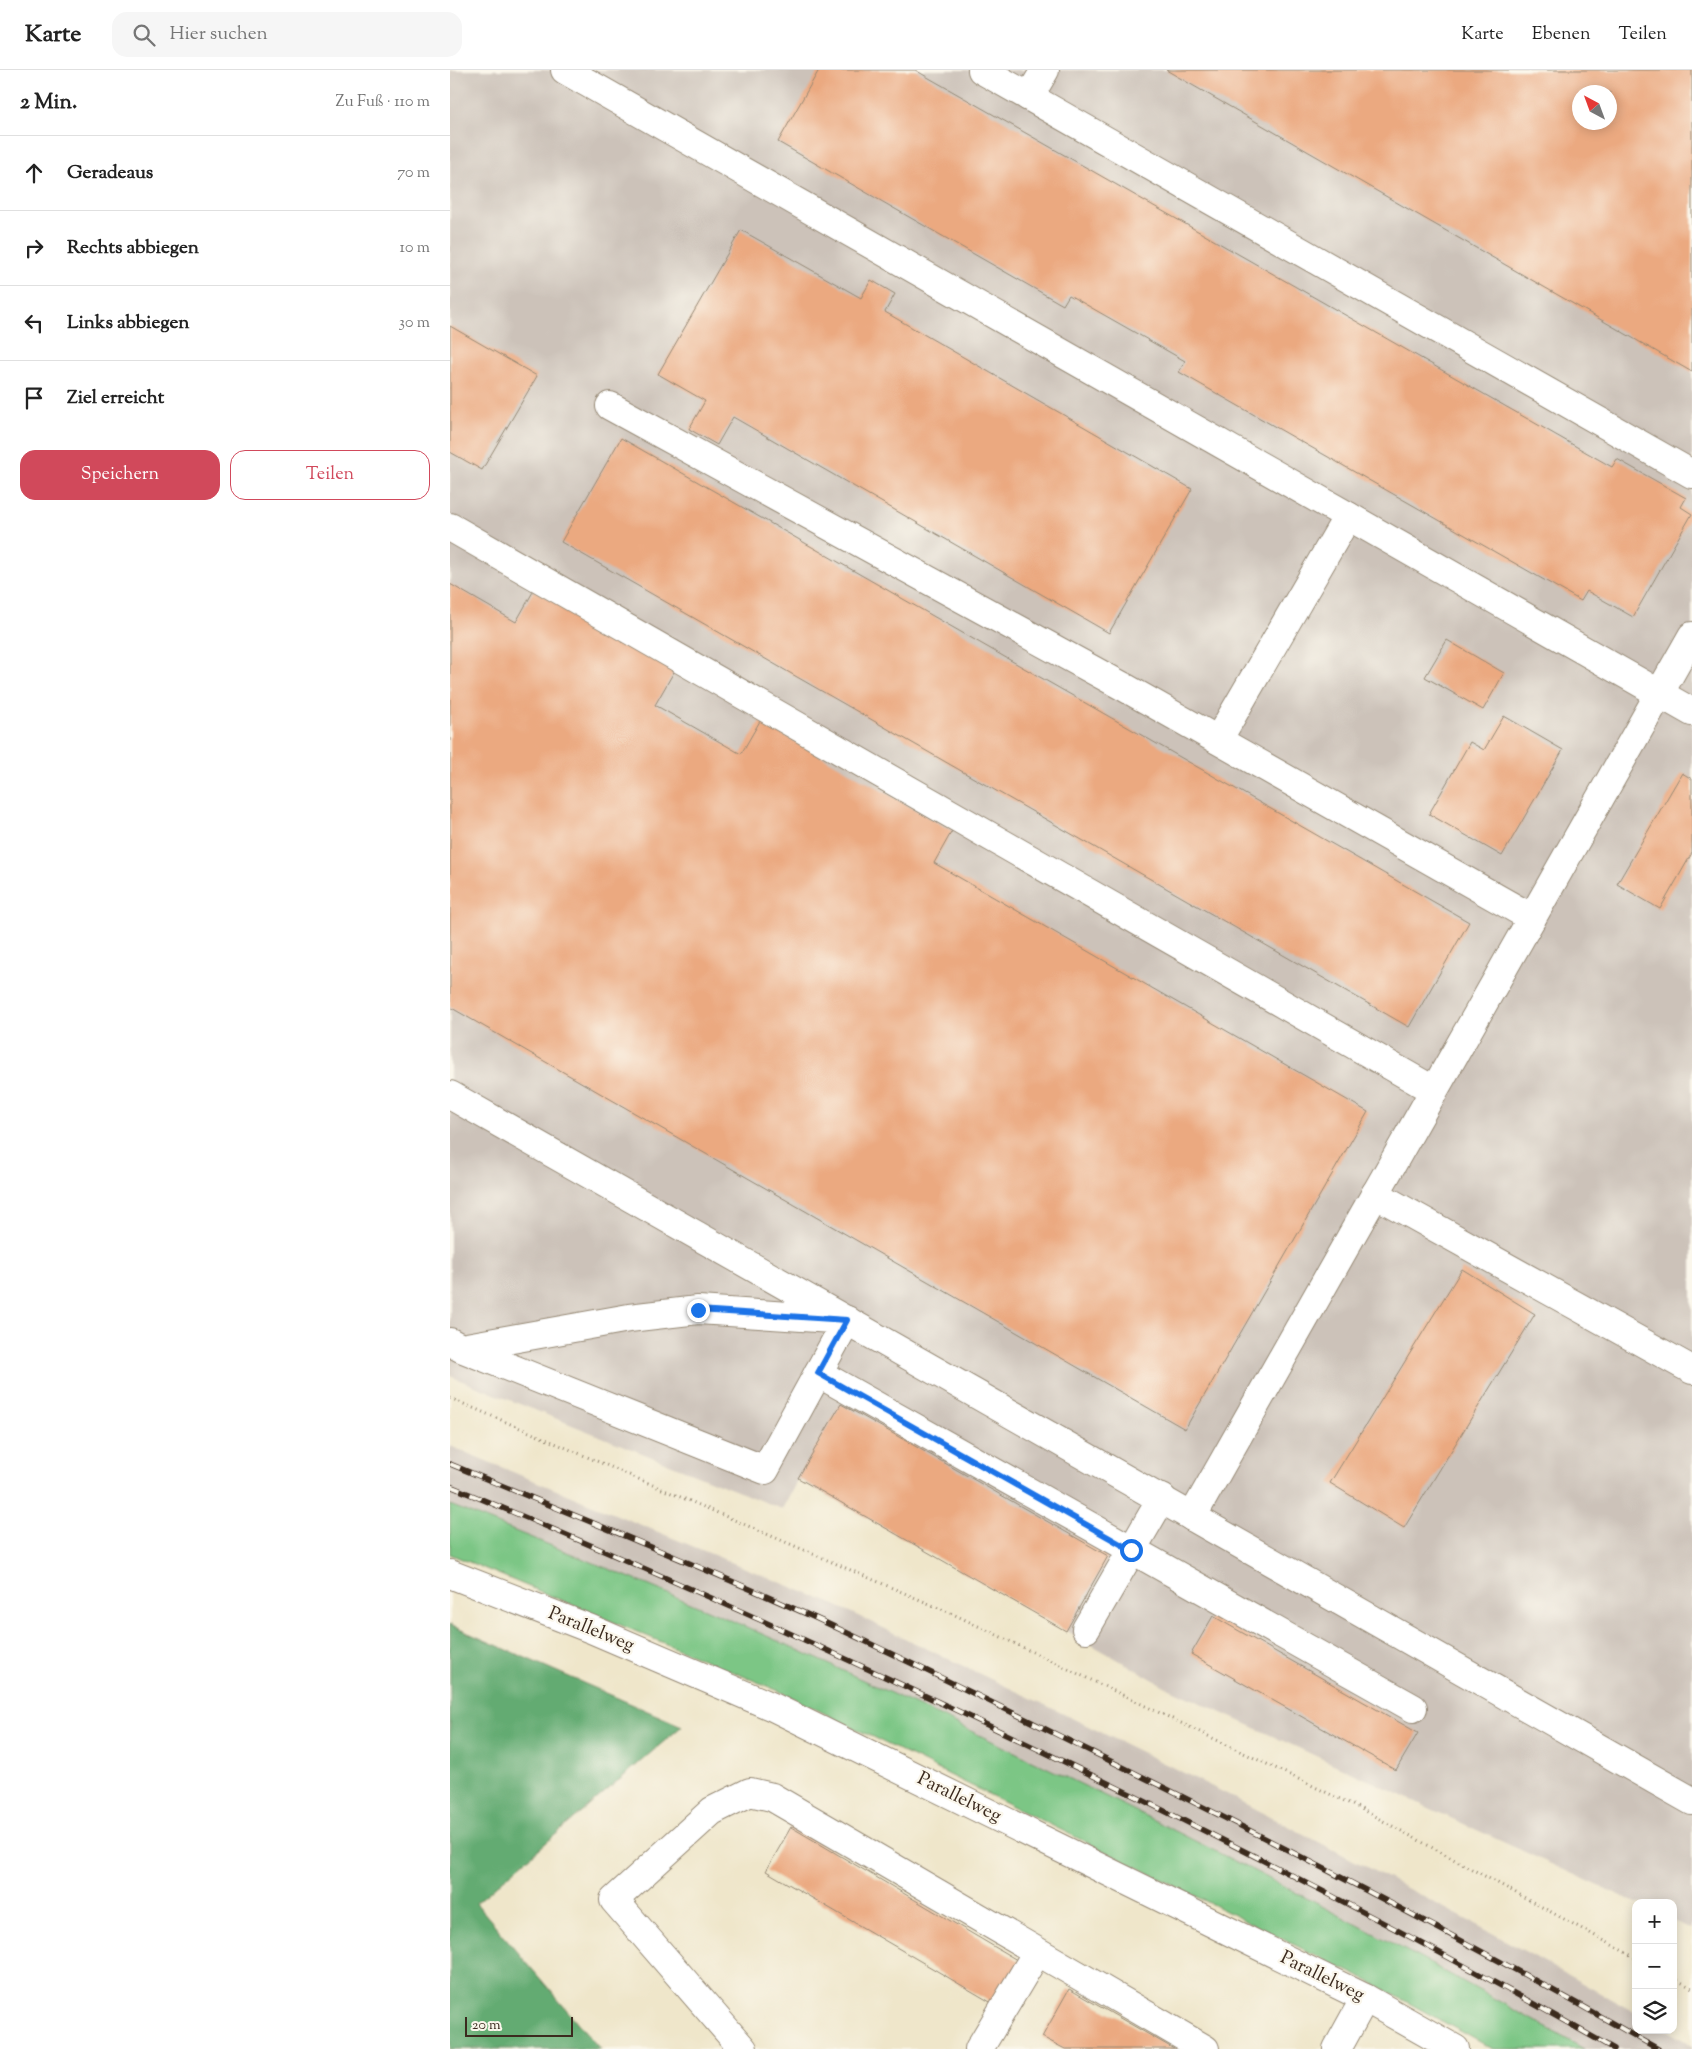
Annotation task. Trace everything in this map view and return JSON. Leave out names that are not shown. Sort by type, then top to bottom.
[{"type":"street","points":[[565,70],[1692,712]]},
{"type":"street","points":[[982,70],[1692,474]]},
{"type":"street","points":[[1029,97],[1044,70]]},
{"type":"street","points":[[610,406],[1218,740],[1532,918]]},
{"type":"street","points":[[1218,740],[1348,516]]},
{"type":"street","points":[[450,526],[1433,1090]]},
{"type":"street","points":[[1192,1517],[1692,636]]},
{"type":"street","points":[[450,1095],[1162,1498],[1192,1517],[1692,1801]]},
{"type":"street","points":[[1375,1194],[1692,1370]]},
{"type":"street","points":[[455,1345],[629,1318],[698,1310],[847,1320]]},
{"type":"street","points":[[455,1345],[765,1470],[847,1320]]},
{"type":"street","points":[[818,1373],[1413,1708]]},
{"type":"street","points":[[1086,1629],[1162,1498]]},
{"type":"street","name":"Parallelweg","points":[[450,1574],[591,1629],[773,1707],[1365,1998],[1456,2049]]},
{"type":"street","points":[[743,2049],[614,1900],[712,1811],[750,1792],[772,1797],[1205,2049]]},
{"type":"street","points":[[978,2049],[1038,1952]]},
{"type":"street","points":[[1337,2049],[1365,1998]]},
{"type":"path","points":[[450,1398],[971,1622],[1361,1810],[1632,1956]]},
{"type":"path","points":[[1677,1980],[1692,1988]]},
{"type":"shaded area","points":[[450,70],[1692,70],[1692,1929],[1677,1923],[1677,1899],[1632,1899],[1632,1901],[1170,1689],[798,1479],[782,1509],[450,1376]]},
{"type":"shaded area","points":[[450,1446],[835,1605],[1237,1799],[1492,1933],[1632,2011],[1632,2034],[1673,2034],[1692,2045],[1692,2049],[1584,2049],[1478,1989],[1209,1848],[833,1666],[606,1568],[450,1505]]},
{"type":"green space","points":[[450,1505],[740,1624],[1025,1757],[1307,1898],[1584,2049],[1493,2049],[1374,1984],[779,1691],[450,1554]]},
{"type":"green space","points":[[450,1625],[682,1726],[476,1903],[600,2049],[450,2049]]},
{"type":"building","points":[[819,70],[915,70],[1612,467],[1617,459],[1686,498],[1681,507],[1692,514],[1633,617],[1587,591],[1581,601],[1179,372],[1185,361],[1069,295],[1063,305],[778,142]]},
{"type":"building","points":[[1166,70],[1692,70],[1692,372]]},
{"type":"building","points":[[741,230],[861,298],[871,280],[895,294],[885,312],[1192,489],[1109,633],[733,417],[717,445],[689,429],[705,401],[658,374]]},
{"type":"building","points":[[450,326],[537,376],[482,470],[450,452]]},
{"type":"building","points":[[621,438],[1469,922],[1409,1027],[561,542]]},
{"type":"building","points":[[450,584],[516,622],[534,590],[675,670],[655,705],[741,754],[760,721],[952,831],[934,863],[1368,1112],[1185,1429],[450,1007]]},
{"type":"building","points":[[1447,640],[1504,673],[1483,710],[1425,677]]},
{"type":"building","points":[[1504,716],[1563,750],[1502,856],[1429,814],[1470,742],[1484,750]]},
{"type":"building","points":[[1682,773],[1692,779],[1692,853],[1660,909],[1617,884]]},
{"type":"building","points":[[1462,1269],[1535,1314],[1404,1528],[1330,1483]]},
{"type":"building","points":[[841,1404],[1108,1556],[1066,1631],[798,1478]]},
{"type":"building","points":[[1213,1616],[1418,1733],[1396,1770],[1191,1654]]},
{"type":"building","points":[[791,1827],[1022,1963],[997,2006],[766,1871]]},
{"type":"building","points":[[1069,1989],[1174,2049],[1065,2049],[1042,2037]]},
{"type":"railway","points":[[450,1464],[721,1576],[914,1664],[1301,1857],[1516,1970],[1658,2049]]},
{"type":"railway","points":[[450,1486],[764,1621],[1073,1766],[1346,1903],[1614,2049]]},
{"type":"route","points":[[698,1310],[847,1320],[818,1373],[1131,1550]]}]
